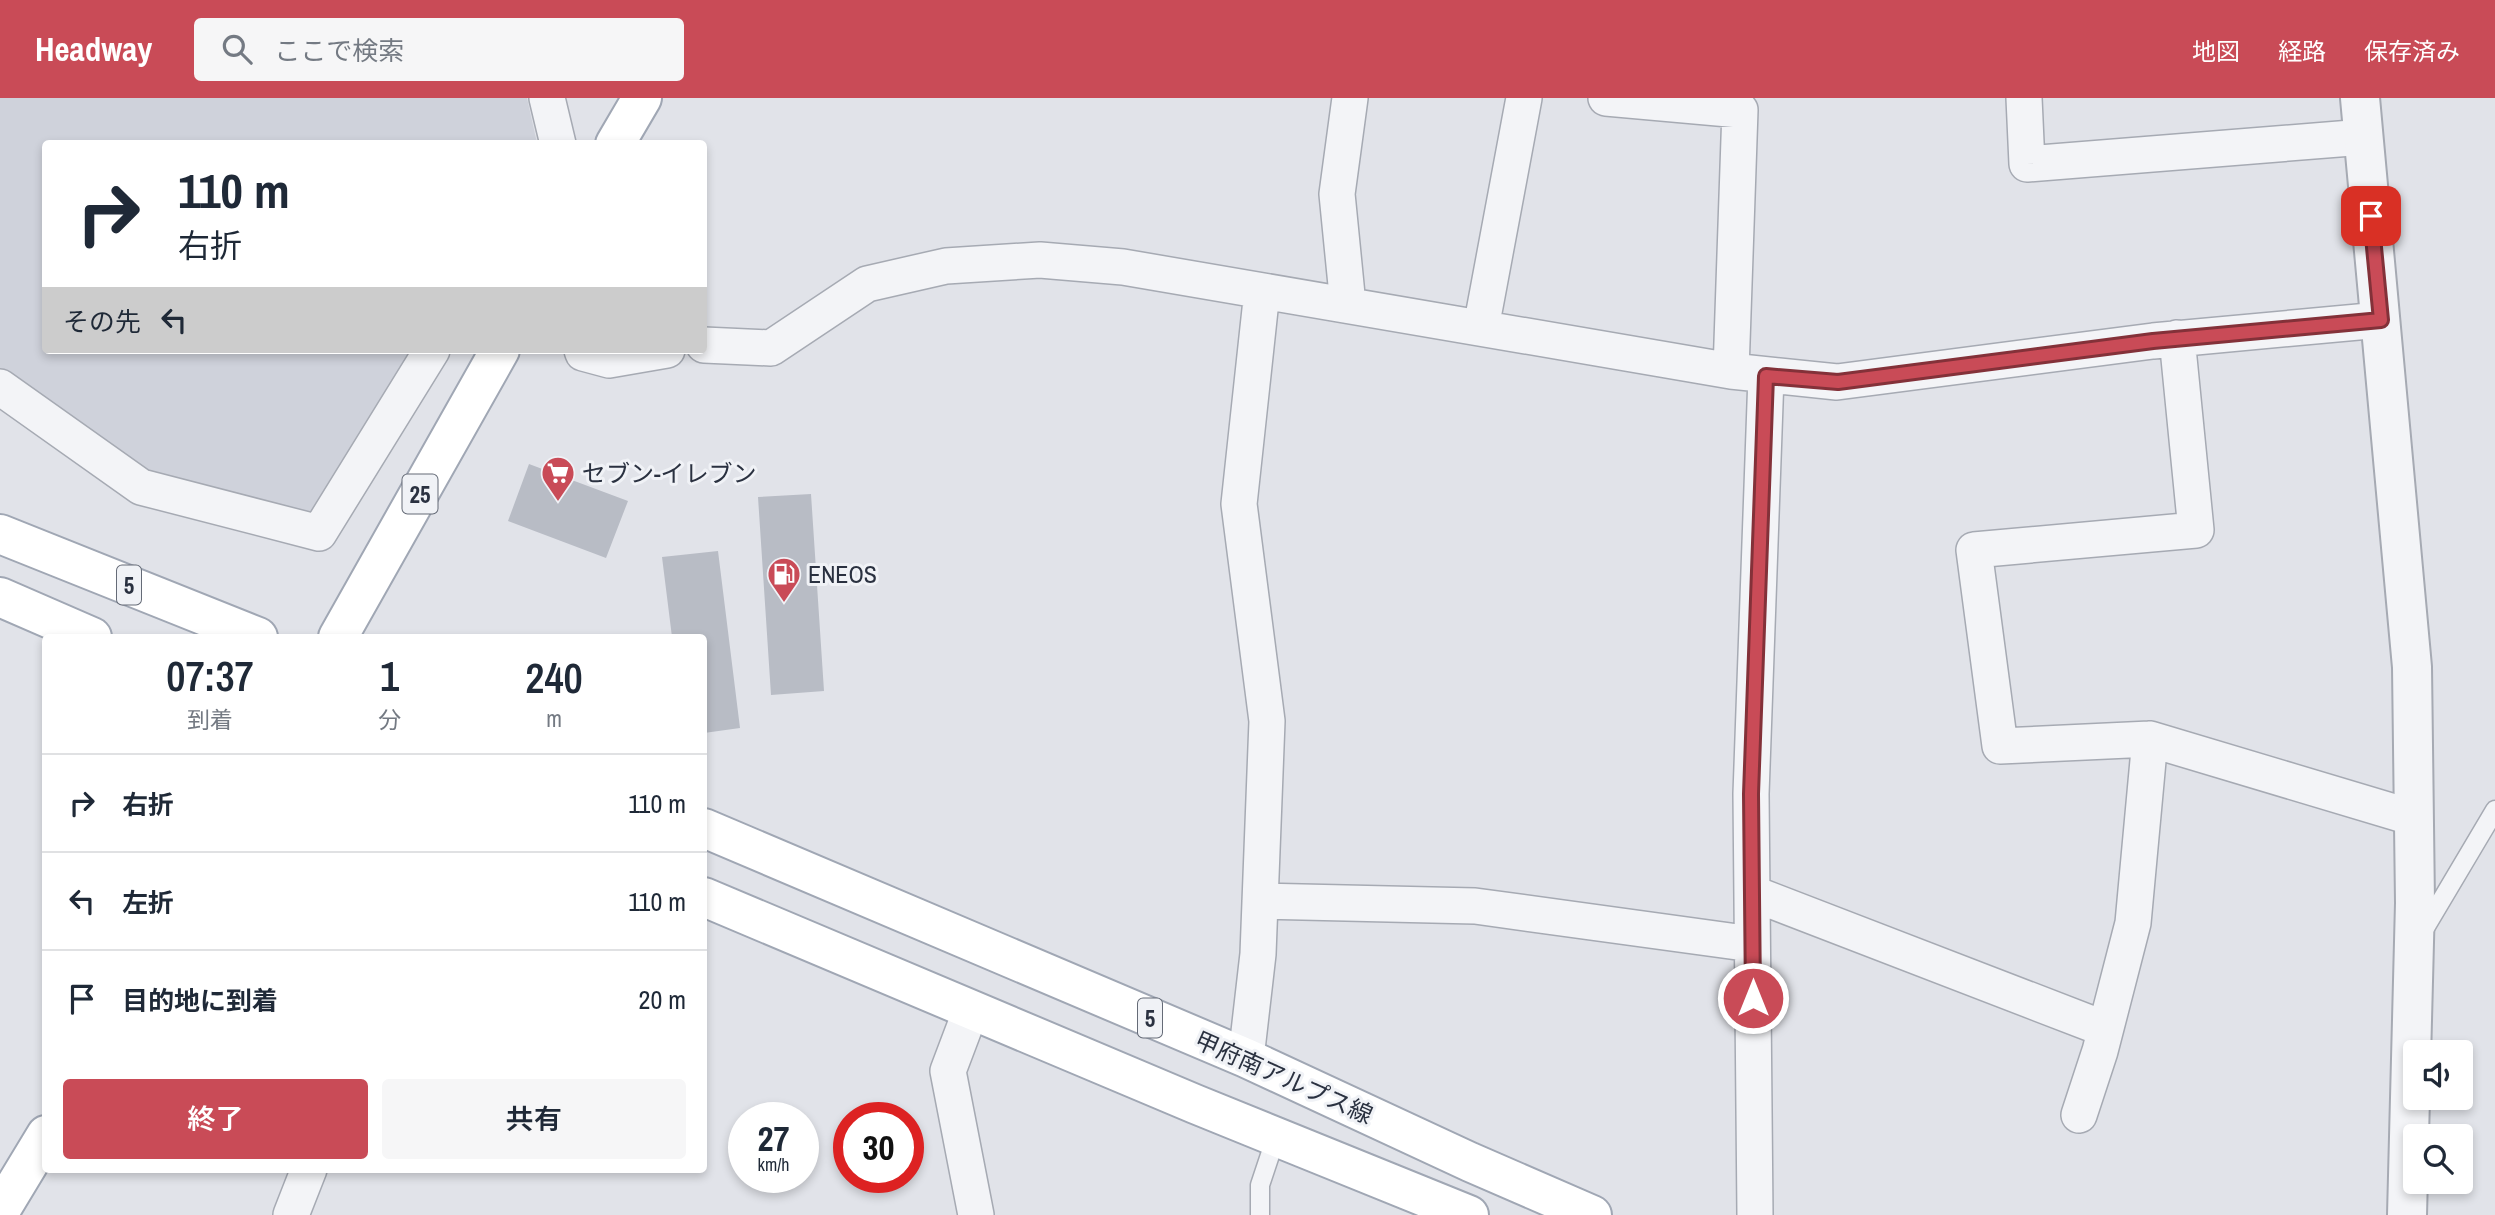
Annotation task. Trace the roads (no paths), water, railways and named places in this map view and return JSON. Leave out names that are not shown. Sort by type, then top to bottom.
[{"type":"main road","points":[[617,140],[642,98]]},
{"type":"main road","name":"25","points":[[340,634],[498,354]]},
{"type":"main road","name":"5","points":[[0,534],[250,634]]},
{"type":"main road","points":[[0,597],[85,634]]},
{"type":"main road","name":"甲府南アルプス線","points":[[707,829],[1246,1058],[1470,1162],[1592,1215]]},
{"type":"main road","points":[[707,898],[1469,1215]]},
{"type":"main road","points":[[0,1211],[42,1142]]},
{"type":"street","points":[[547,98],[557,140]]},
{"type":"street","points":[[1348,305],[1337,194],[1350,98]]},
{"type":"street","points":[[1481,328],[1524,98]]},
{"type":"street","points":[[1606,98],[1740,110],[1731,371]]},
{"type":"street","points":[[2024,98],[2027,164],[2364,137]]},
{"type":"street","points":[[2360,98],[2412,667],[2413,947],[2407,1215]]},
{"type":"street","points":[[707,345],[771,348],[867,284],[946,266],[1040,260],[1123,267],[1731,371],[1838,382],[2177,338],[2381,320]]},
{"type":"street","points":[[1246,1058],[1258,954],[1267,721],[1239,504],[1262,290]]},
{"type":"street","points":[[2177,338],[2196,530],[1974,550],[2000,746],[2150,739],[2414,818]]},
{"type":"street","points":[[0,387],[141,486],[319,533],[430,354]]},
{"type":"street","points":[[587,354],[610,360],[644,354]]},
{"type":"street","points":[[1755,1215],[1751,794],[1766,376]]},
{"type":"street","points":[[2079,1115],[2133,923],[2150,739]]},
{"type":"street","points":[[1752,893],[2105,1029]]},
{"type":"street","points":[[1260,901],[1475,906],[1752,944]]},
{"type":"street","points":[[971,1010],[948,1072],[976,1215]]},
{"type":"street","points":[[290,1215],[307,1173]]},
{"type":"lane","points":[[2413,947],[2495,810]]},
{"type":"lane","points":[[1261,1215],[1260,1185],[1276,1137]]},
{"type":"place","name":"セブン-イレブン","points":[[558,503]]},
{"type":"place","name":"ENEOS","points":[[784,604]]}]
